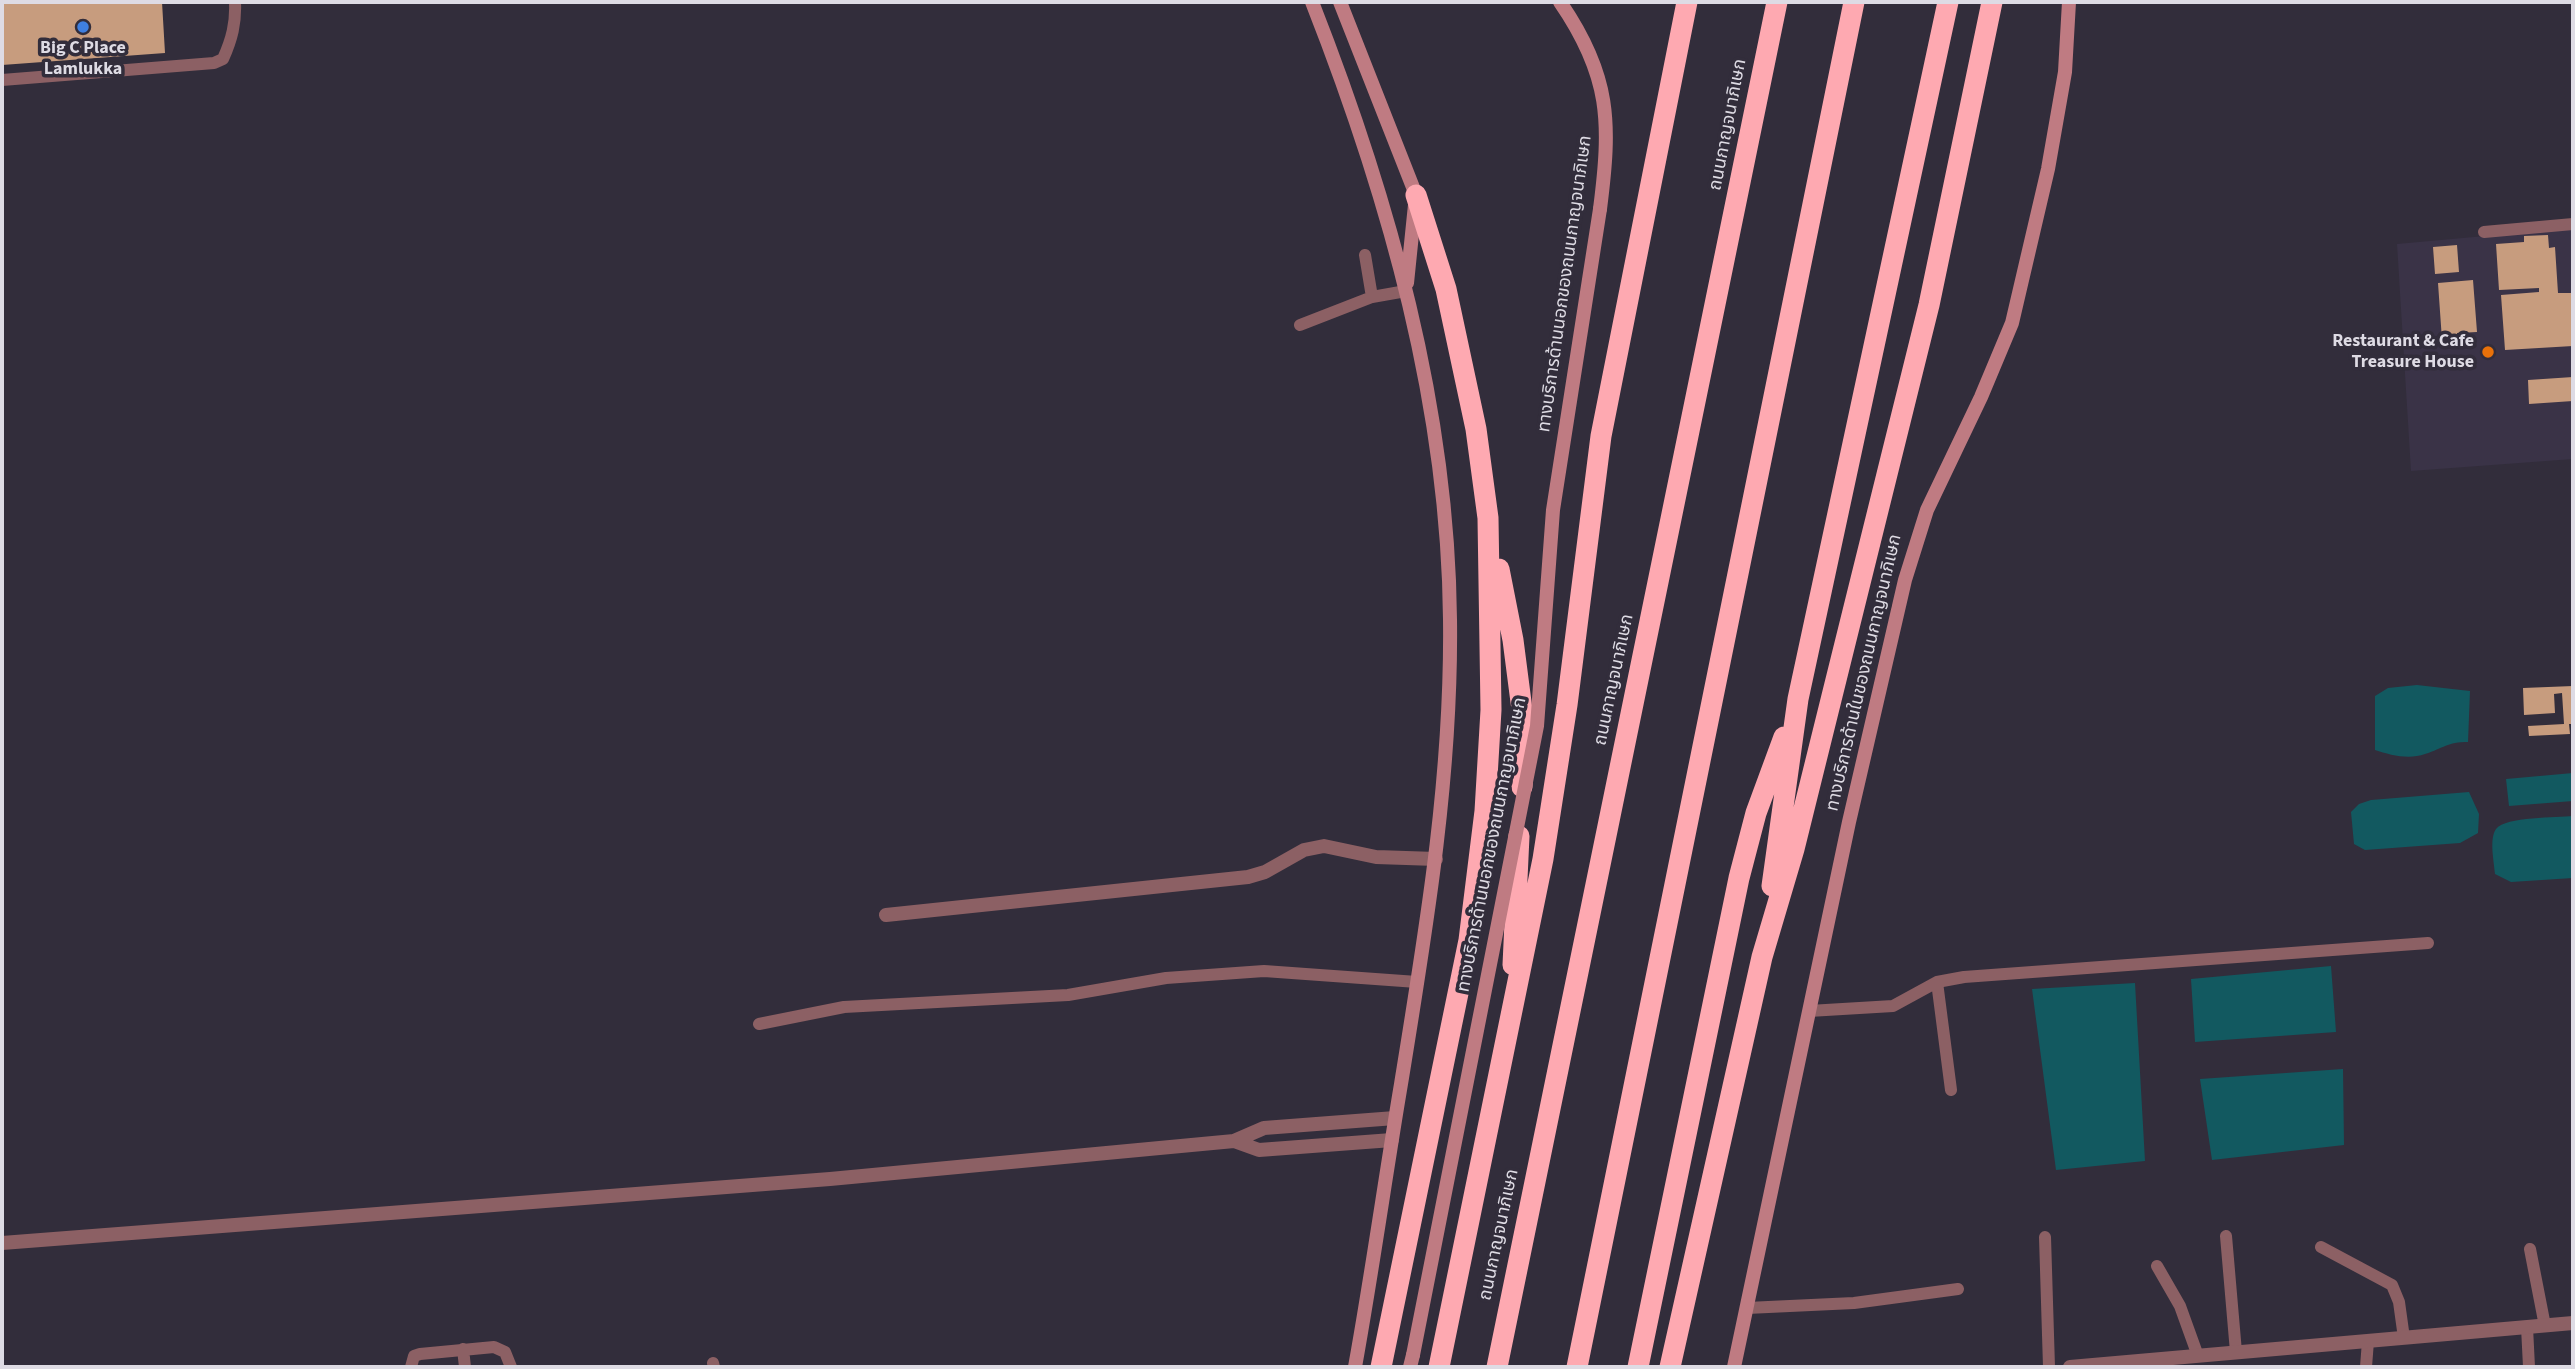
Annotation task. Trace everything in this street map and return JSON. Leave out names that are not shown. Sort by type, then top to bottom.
[{"type":"highway","points":[[1439,1367],[1543,859],[1567,705],[1601,436],[1687,2]]},
{"type":"highway","name":"ถนนกาญจนาภิเษก","points":[[1497,1367],[1777,2]]},
{"type":"highway","points":[[1577,1367],[1854,2]]},
{"type":"highway","points":[[1762,957],[1798,699],[1948,2]]},
{"type":"highway","points":[[1670,1367],[1762,957],[1794,849],[1929,306],[1992,2]]},
{"type":"highway","points":[[1416,195],[1446,289],[1464,362],[1488,518],[1513,640],[1525,733],[1512,938],[1514,1002]]},
{"type":"highway","points":[[1381,1367],[1469,940],[1485,811],[1491,710],[1488,518]]},
{"type":"highway","points":[[1638,1367],[1739,878],[1755,813],[1798,699]]},
{"type":"main road","points":[[1312,2],[1356,121],[1406,291],[1423,361],[1439,467],[1450,616],[1446,761],[1436,859],[1376,1253],[1355,1367]]},
{"type":"main road","points":[[1340,2],[1416,195],[1406,291]]},
{"type":"main road","name":"ทางบริการด้านนอกของถนนกาญจนาภิเษก","points":[[1412,1361],[1537,726],[1553,510],[1608,147],[1604,99],[1589,49],[1560,2]]},
{"type":"main road","name":"ทางบริการด้านในของถนนกาญจนาภิเษก","points":[[1734,1367],[1809,1011],[1912,554],[1927,510],[2004,346],[2020,291],[2060,103],[2069,38],[2069,2]]},
{"type":"street","points":[[886,915],[1248,877],[1265,872],[1304,850],[1324,846],[1376,857],[1436,859]]},
{"type":"street","points":[[2,1243],[830,1179],[1234,1141],[1264,1128],[1395,1118]]},
{"type":"street","points":[[1234,1141],[1259,1150],[1392,1140]]},
{"type":"street","points":[[2070,1367],[2182,1362],[2198,1356],[2236,1352],[2573,1323]]},
{"type":"lane","points":[[2,79],[214,63],[223,59],[231,41],[235,26],[235,2]]},
{"type":"lane","points":[[2484,232],[2573,224]]},
{"type":"lane","points":[[1364,255],[1372,297]]},
{"type":"lane","points":[[1300,325],[1372,297],[1406,291]]},
{"type":"lane","points":[[1809,1011],[1893,1006],[1937,982],[2281,952],[2428,943]]},
{"type":"lane","points":[[759,1024],[844,1007],[1068,995],[1166,978],[1264,971],[1417,982]]},
{"type":"lane","points":[[1937,982],[1951,1090]]},
{"type":"lane","points":[[2045,1237],[2049,1367]]},
{"type":"lane","points":[[2226,1237],[2236,1352]]},
{"type":"lane","points":[[2321,1247],[2392,1285],[2399,1302],[2404,1338]]},
{"type":"lane","points":[[2530,1248],[2545,1326]]},
{"type":"lane","points":[[2157,1266],[2179,1306],[2198,1356]]},
{"type":"lane","points":[[1748,1308],[1854,1303],[1958,1289]]},
{"type":"lane","points":[[2527,1327],[2529,1367]]},
{"type":"lane","points":[[2366,1367],[2368,1341]]},
{"type":"lane","points":[[411,1367],[414,1356],[494,1347],[505,1352],[511,1367]]},
{"type":"lane","points":[[463,1349],[465,1367]]},
{"type":"shaded area","name":"Restaurant & Cafe Treasure House","points":[[2573,228],[2573,459],[2411,471],[2397,244]]},
{"type":"shaded area","points":[[2417,685],[2470,691],[2468,742],[2450,744],[2413,757],[2375,750],[2375,696],[2388,688]]},
{"type":"shaded area","points":[[2573,773],[2573,801],[2509,806],[2506,779]]},
{"type":"shaded area","points":[[2469,792],[2479,814],[2478,833],[2460,843],[2365,850],[2354,844],[2351,812],[2359,804],[2371,800]]},
{"type":"shaded area","points":[[2573,816],[2573,878],[2511,882],[2495,874],[2492,850],[2496,829],[2521,820]]},
{"type":"shaded area","points":[[2331,966],[2336,1032],[2195,1042],[2191,979]]},
{"type":"shaded area","points":[[2135,983],[2145,1161],[2056,1170],[2032,989]]},
{"type":"shaded area","points":[[2343,1069],[2344,1145],[2212,1160],[2200,1079]]},
{"type":"building","name":"Big C Place Lamlukka","points":[[2,2],[162,2],[165,53],[2,65]]},
{"type":"building","points":[[2548,235],[2549,248],[2555,247],[2558,293],[2573,293],[2573,346],[2505,350],[2501,295],[2539,292],[2539,288],[2499,290],[2496,244],[2524,242],[2524,236]]},
{"type":"building","points":[[2457,245],[2459,272],[2435,274],[2433,247]]},
{"type":"building","points":[[2473,280],[2477,332],[2457,333],[2457,339],[2442,340],[2438,283]]},
{"type":"building","points":[[2573,377],[2573,401],[2529,404],[2528,380]]},
{"type":"building","points":[[2573,686],[2573,724],[2569,724],[2570,734],[2529,736],[2528,726],[2564,724],[2562,693],[2554,694],[2555,713],[2524,715],[2523,688]]},
{"type":"place","name":"Big C Place Lamlukka","points":[[83,27]]},
{"type":"place","name":"Restaurant & Cafe Treasure House","points":[[2488,352]]}]
